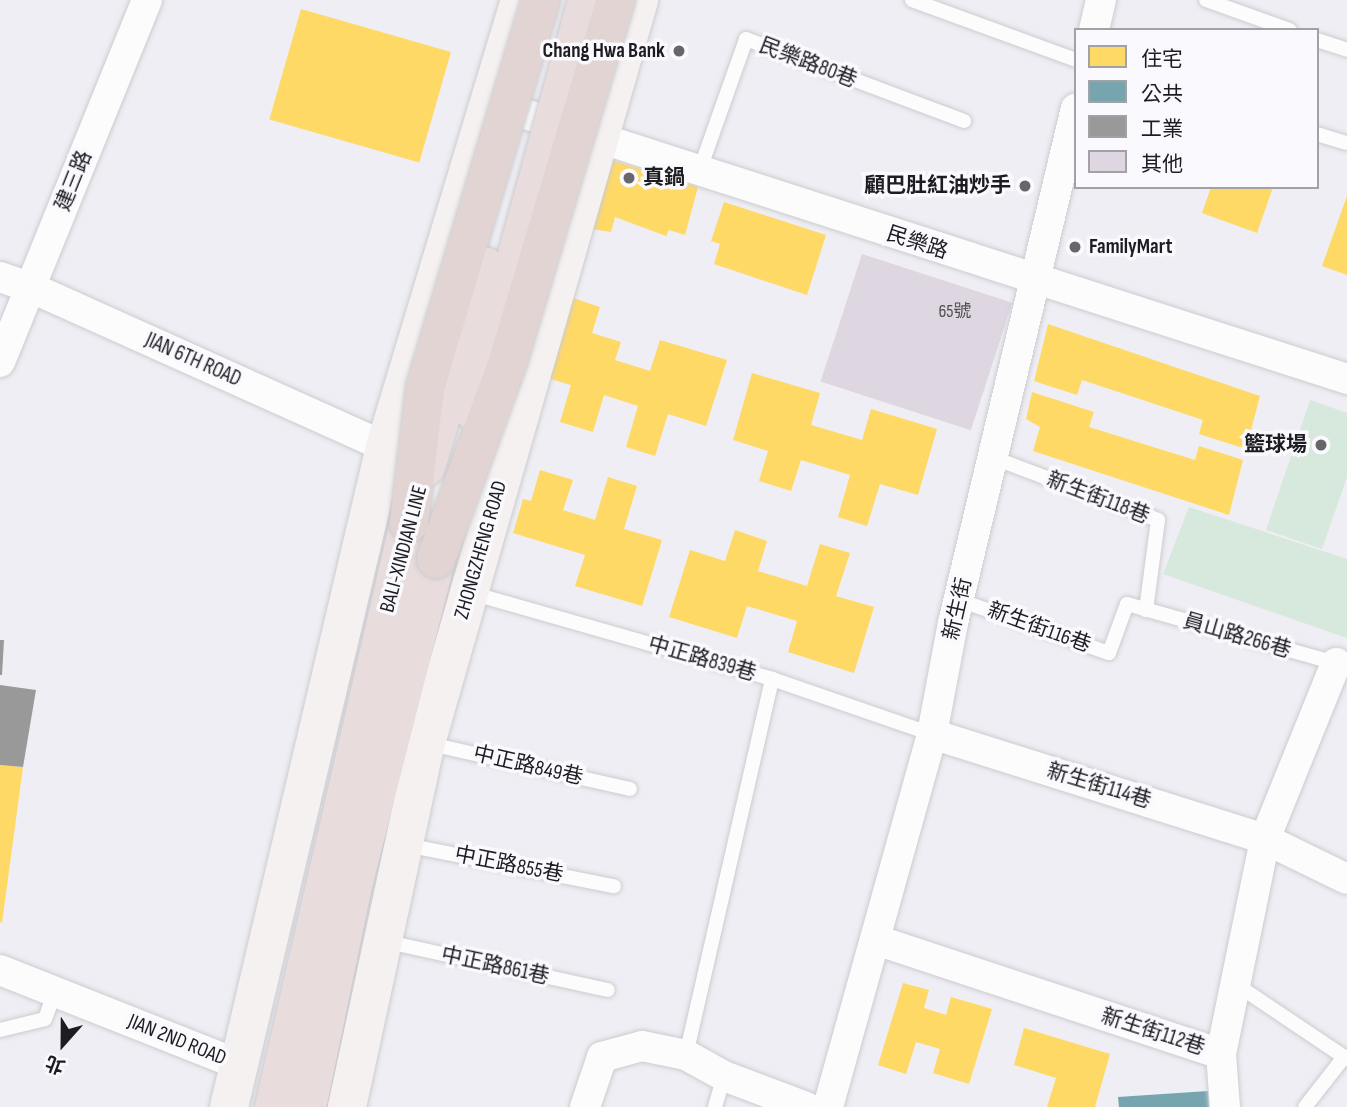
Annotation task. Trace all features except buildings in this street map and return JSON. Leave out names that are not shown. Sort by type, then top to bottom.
[{"type":"highway","points":[[409,523],[425,388],[541,0]]},
{"type":"highway","name":"BALI-XINDIAN LINE","points":[[274,1107],[409,523],[567,0]]},
{"type":"highway","name":"BALI-XINDIAN LINE","points":[[307,1107],[354,881],[535,181],[587,0]]},
{"type":"highway","points":[[436,559],[509,358],[616,0]]},
{"type":"main road","points":[[229,1107],[236,1064],[385,447],[520,0]]},
{"type":"main road","points":[[289,1107],[364,766],[540,120],[576,0]]},
{"type":"main road","name":"ZHONGZHENG ROAD","points":[[347,1107],[426,743],[639,0]]},
{"type":"street","name":"建三路","points":[[0,362],[147,0]]},
{"type":"street","points":[[1094,28],[1101,0]]},
{"type":"street","name":"民樂路","points":[[488,102],[1037,282],[1347,379]]},
{"type":"street","name":"新生街","points":[[828,1107],[932,734],[959,600],[1037,282],[1074,117]]},
{"type":"street","name":"JIAN 6TH ROAD","points":[[0,277],[32,288],[385,447]]},
{"type":"street","name":"新生街112巷","points":[[876,940],[1221,1055],[1265,839],[1341,665]]},
{"type":"street","name":"新生街114巷","points":[[932,734],[1265,839],[1347,878]]},
{"type":"street","name":"JIAN 2ND ROAD","points":[[0,970],[236,1064]]},
{"type":"street","points":[[585,1107],[602,1057],[642,1046],[686,1055],[724,1076],[806,1107]]},
{"type":"street","points":[[1221,1055],[1225,1107]]},
{"type":"lane","points":[[912,0],[1074,59]]},
{"type":"lane","points":[[1206,0],[1284,28]]},
{"type":"lane","name":"民樂路80巷","points":[[699,172],[746,39],[964,121]]},
{"type":"lane","points":[[1319,41],[1347,50]]},
{"type":"lane","points":[[1319,135],[1347,143]]},
{"type":"lane","name":"新生街118巷","points":[[994,458],[1158,520],[1146,610]]},
{"type":"lane","name":"中正路839巷","points":[[469,593],[772,679],[932,734]]},
{"type":"lane","name":"新生街116巷","points":[[959,600],[1109,653],[1127,604]]},
{"type":"lane","name":"員山路266巷","points":[[1127,604],[1341,665]]},
{"type":"lane","points":[[686,1055],[772,679]]},
{"type":"lane","name":"中正路849巷","points":[[426,743],[629,789]]},
{"type":"lane","name":"中正路855巷","points":[[404,845],[614,886]]},
{"type":"lane","name":"中正路861巷","points":[[383,942],[608,990]]},
{"type":"lane","points":[[1237,985],[1346,1058],[1305,1107]]},
{"type":"lane","points":[[0,1030],[46,1019],[55,992]]},
{"type":"lane","points":[[715,1107],[724,1076]]},
{"type":"green space","name":"籃球場","points":[[1310,400],[1347,413],[1347,477],[1322,549],[1266,530]]},
{"type":"green space","points":[[1189,507],[1347,559],[1347,638],[1163,574]]},
{"type":"place","name":"Chang Hwa Bank","points":[[679,51]]},
{"type":"place","name":"真鍋","points":[[629,178]]},
{"type":"place","name":"顧巴肚紅油炒手","points":[[1025,186]]},
{"type":"place","name":"FamilyMart","points":[[1075,247]]},
{"type":"place","name":"籃球場","points":[[1321,445]]}]
